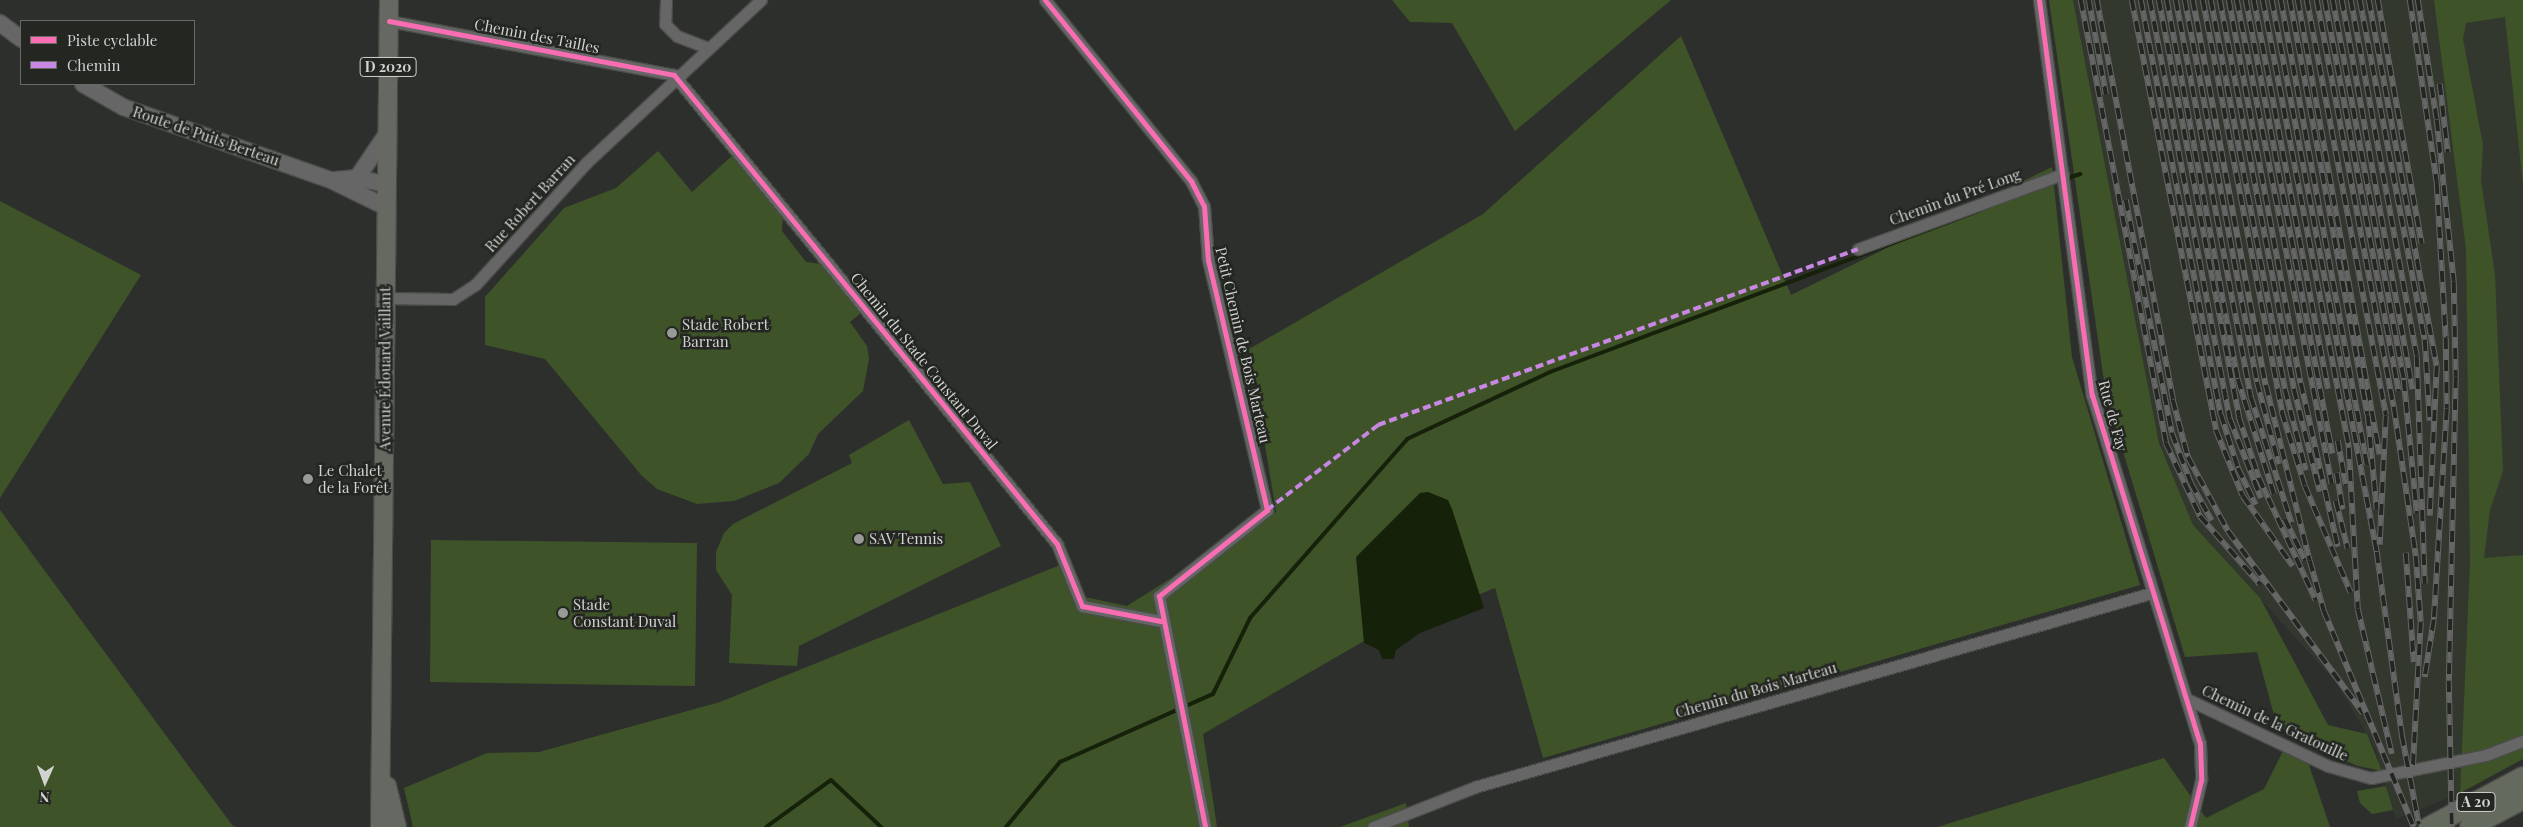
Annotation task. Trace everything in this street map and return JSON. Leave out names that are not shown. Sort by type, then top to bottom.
[{"type":"highway","name":"A 20","points":[[2429,827],[2523,777]]},
{"type":"highway","name":"A 20","points":[[2470,827],[2523,799]]},
{"type":"main road","name":"Avenue Édouard Vaillant","points":[[382,768],[386,135],[389,0]]},
{"type":"main road","name":"D 2020","points":[[380,827],[382,768]]},
{"type":"main road","name":"D 2020","points":[[382,768],[397,827]]},
{"type":"street","points":[[666,0],[665,24],[677,36],[708,48]]},
{"type":"street","points":[[678,80],[708,48],[761,0]]},
{"type":"street","name":"Petit Chemin de Bois Marteau","points":[[1045,0],[1191,181],[1204,206],[1208,260],[1267,510],[1159,596],[1161,621],[1180,694],[1205,827]]},
{"type":"street","name":"Rue de Fay","points":[[2039,0],[2092,395],[2151,593],[2189,700],[2200,743],[2201,780],[2190,827]]},
{"type":"street","name":"Chemin des Tailles","points":[[389,21],[674,75],[678,80]]},
{"type":"street","points":[[0,24],[20,38]]},
{"type":"street","name":"Chemin du Stade Constant Duval","points":[[678,80],[1057,544],[1082,606],[1161,621]]},
{"type":"street","name":"Rue Robert Barran","points":[[385,298],[453,299],[476,284],[586,163],[678,80]]},
{"type":"street","name":"Route de Puits Berteau","points":[[84,85],[123,107],[333,181],[356,183]]},
{"type":"street","points":[[356,183],[386,135]]},
{"type":"street","name":"Chemin du Pré Long","points":[[1858,249],[2063,174]]},
{"type":"street","points":[[356,183],[386,184]]},
{"type":"street","points":[[356,183],[386,207]]},
{"type":"street","name":"Chemin du Bois Marteau","points":[[1372,827],[1475,786],[2151,593]]},
{"type":"street","name":"Chemin de la Gratouille","points":[[2189,700],[2328,766],[2371,778],[2486,755],[2523,741]]},
{"type":"shaded area","points":[[2073,0],[2502,0],[2512,59],[2523,185],[2523,555],[2470,560],[2460,793],[2396,819],[2375,748],[2335,681],[2193,525],[2159,443]]},
{"type":"shaded area","points":[[1428,492],[1448,500],[1484,608],[1420,633],[1396,650],[1394,659],[1382,659],[1379,650],[1364,643],[1356,557],[1420,493]]},
{"type":"green space","points":[[1392,0],[1671,0],[1515,131],[1452,23],[1410,22]]},
{"type":"green space","points":[[2049,0],[2073,0],[2159,443],[2193,525],[2260,598],[2328,725],[2367,734],[2382,771],[2358,766],[2291,739],[2275,719],[2257,652],[2185,657],[2106,395]]},
{"type":"green space","points":[[2434,0],[2523,0],[2523,185],[2505,17],[2466,23],[2463,39],[2483,145],[2481,180],[2495,275],[2503,471],[2490,510],[2484,558],[2523,555],[2523,759],[2460,793],[2470,560],[2466,249]]},
{"type":"green space","points":[[1681,36],[1791,295],[2052,167],[2072,357],[2140,585],[1543,758],[1495,588],[1364,641],[1203,734],[1217,827],[413,827],[404,788],[487,753],[539,752],[720,702],[1060,565],[1085,597],[1127,606],[1276,512],[1249,349],[1483,214]]},
{"type":"green space","name":"Stade Robert Barran","points":[[658,151],[692,192],[734,154],[783,215],[782,231],[806,262],[822,264],[861,313],[850,322],[867,346],[869,359],[863,391],[818,434],[809,454],[779,483],[734,501],[697,504],[657,489],[642,476],[545,359],[485,345],[485,297],[564,208],[616,188]]},
{"type":"green space","points":[[0,201],[141,275],[0,498]]},
{"type":"green space","name":"SAV Tennis","points":[[909,420],[943,484],[970,482],[1001,546],[799,646],[797,666],[729,663],[732,595],[716,570],[716,552],[724,533],[733,524],[852,463],[849,455]]},
{"type":"green space","points":[[0,510],[232,825],[236,827],[0,827]]},
{"type":"green space","name":"Stade Constant Duval","points":[[431,540],[697,543],[695,686],[430,682]]},
{"type":"green space","points":[[2284,749],[2307,759],[2330,827],[1937,827],[2164,758],[2206,818],[2264,789]]},
{"type":"green space","points":[[2386,786],[2393,810],[2372,814],[2360,803],[2357,791]]},
{"type":"green space","points":[[1406,803],[1409,827],[1340,827]]},
{"type":"waterway","points":[[2068,178],[2080,174]]},
{"type":"waterway","points":[[1006,827],[1060,762],[1213,694],[1250,618],[1407,439],[1550,372],[1981,210]]},
{"type":"waterway","points":[[766,827],[831,780],[881,827]]},
{"type":"railway","points":[[2081,0],[2166,443],[2200,516],[2260,584]]},
{"type":"railway","points":[[2089,0],[2106,94]]},
{"type":"railway","points":[[2097,0],[2173,400],[2188,457],[2228,531],[2363,713]]},
{"type":"railway","points":[[2132,0],[2216,430],[2243,496],[2293,566]]},
{"type":"railway","points":[[2141,0],[2221,414],[2238,468],[2256,505]]},
{"type":"railway","points":[[2150,0],[2230,419],[2261,498]]},
{"type":"railway","points":[[2159,0],[2239,417],[2259,478],[2316,600]]},
{"type":"railway","points":[[2167,0],[2238,379],[2274,494]]},
{"type":"railway","points":[[2176,0],[2251,397],[2292,524]]},
{"type":"railway","points":[[2185,0],[2257,382],[2279,464]]},
{"type":"railway","points":[[2193,0],[2266,385],[2310,561],[2324,611],[2414,827]]},
{"type":"railway","points":[[2203,0],[2282,412],[2305,486],[2351,593]]},
{"type":"railway","points":[[2211,0],[2285,389],[2306,470]]},
{"type":"railway","points":[[2220,0],[2294,389],[2320,492]]},
{"type":"railway","points":[[2229,0],[2301,383],[2338,547]]},
{"type":"railway","points":[[2237,0],[2332,484]]},
{"type":"railway","points":[[2246,0],[2333,454]]},
{"type":"railway","points":[[2254,0],[2328,389]]},
{"type":"railway","points":[[2263,0],[2349,448],[2358,609],[2392,754]]},
{"type":"railway","points":[[2272,0],[2377,552],[2402,735],[2419,824]]},
{"type":"railway","points":[[2281,0],[2367,465]]},
{"type":"railway","points":[[2290,0],[2368,415],[2377,510]]},
{"type":"railway","points":[[2298,0],[2380,455]]},
{"type":"railway","points":[[2307,0],[2386,416],[2380,545]]},
{"type":"railway","points":[[2317,0],[2394,407],[2416,556],[2421,622],[2413,770]]},
{"type":"railway","points":[[2325,0],[2399,391]]},
{"type":"railway","points":[[2333,0],[2404,380],[2417,513]]},
{"type":"railway","points":[[2342,0],[2413,390]]},
{"type":"railway","points":[[2351,0],[2417,356],[2425,584]]},
{"type":"railway","points":[[2360,0],[2425,340],[2430,421]]},
{"type":"railway","points":[[2369,0],[2437,366],[2430,516]]},
{"type":"railway","points":[[2378,0],[2422,244]]},
{"type":"railway","points":[[2410,0],[2437,183],[2446,338],[2447,409],[2434,620],[2425,677]]},
{"type":"railway","points":[[2418,0],[2437,120],[2454,282],[2456,377],[2449,681],[2452,827]]},
{"type":"railway","points":[[2440,84],[2448,153]]},
{"type":"railway","points":[[2126,200],[2172,433],[2191,483],[2212,521]]},
{"type":"railway","points":[[2338,441],[2346,485]]},
{"type":"railway","points":[[2337,473],[2343,510]]},
{"type":"railway","points":[[2336,501],[2348,549]]},
{"type":"railway","points":[[2285,519],[2305,560]]},
{"type":"railway","points":[[2406,553],[2414,663]]},
{"type":"marked path","points":[[1267,510],[1378,425],[1858,249]]},
{"type":"cycle path","points":[[1045,0],[1191,181],[1204,206],[1208,260],[1267,510],[1159,596],[1205,827]]},
{"type":"cycle path","points":[[2039,0],[2092,395],[2200,743],[2201,780],[2190,827]]},
{"type":"cycle path","points":[[389,21],[674,75],[1057,544],[1082,606],[1161,621]]},
{"type":"place","name":"Stade Robert Barran","points":[[672,333]]},
{"type":"place","name":"Le Chalet de la Forêt","points":[[308,479]]},
{"type":"place","name":"SAV Tennis","points":[[859,539]]},
{"type":"place","name":"Stade Constant Duval","points":[[563,613]]}]
